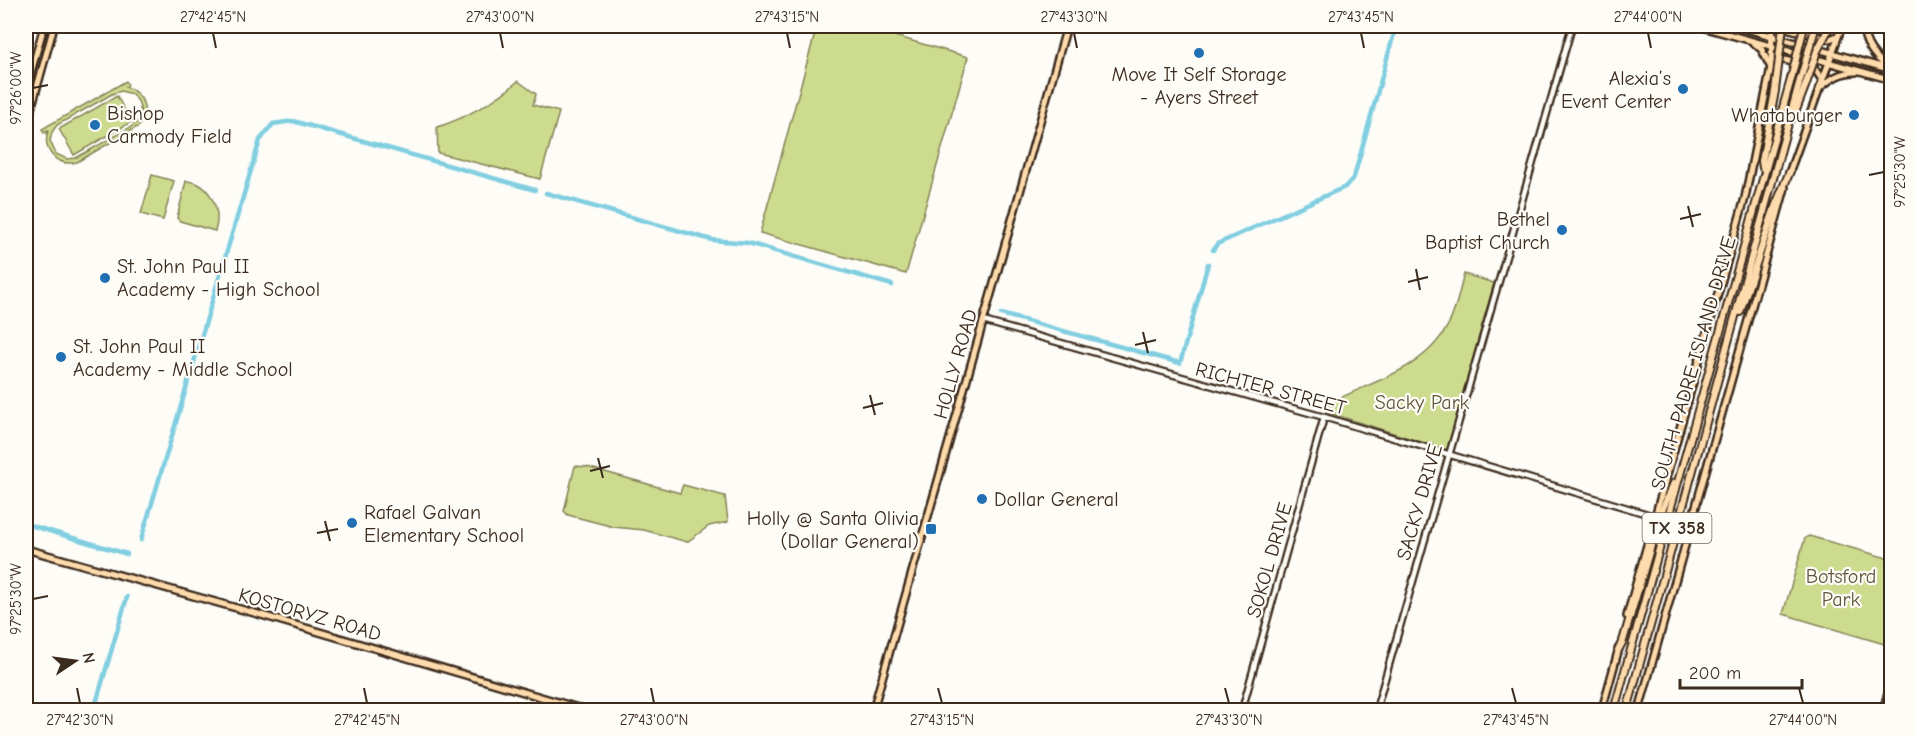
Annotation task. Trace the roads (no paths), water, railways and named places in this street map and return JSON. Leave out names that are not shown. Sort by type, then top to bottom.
[{"type":"highway","points":[[1763,175],[1762,161],[1784,26]]},
{"type":"highway","name":"SOUTH PADRE ISLAND DRIVE","points":[[1614,711],[1804,26]]},
{"type":"highway","points":[[1803,82],[1830,26]]},
{"type":"highway","name":"SOUTH PADRE ISLAND DRIVE","points":[[1627,711],[1781,152],[1803,82],[1815,27]]},
{"type":"highway","points":[[1721,367],[1775,207],[1790,171]]},
{"type":"highway","points":[[1618,650],[1623,641],[1660,515],[1671,488],[1678,478]]},
{"type":"main road","points":[[26,90],[44,26]]},
{"type":"main road","points":[[26,127],[54,26]]},
{"type":"main road","name":"HOLLY ROAD","points":[[873,711],[1067,26]]},
{"type":"main road","points":[[1699,26],[1892,80]]},
{"type":"main road","points":[[1739,26],[1752,26]]},
{"type":"main road","points":[[1739,26],[1890,69]]},
{"type":"main road","points":[[1602,711],[1654,516],[1745,198],[1771,68],[1772,26]]},
{"type":"main road","points":[[1778,26],[1830,39],[1838,35]]},
{"type":"main road","points":[[1639,711],[1790,171],[1842,26]]},
{"type":"main road","points":[[1863,26],[1869,47],[1890,69]]},
{"type":"main road","points":[[1751,40],[1762,50],[1771,68]]},
{"type":"main road","points":[[1771,68],[1778,60],[1785,60],[1815,69],[1822,80]]},
{"type":"main road","points":[[1819,90],[1841,73],[1863,72]]},
{"type":"main road","name":"KOSTORYZ ROAD","points":[[26,549],[258,614],[585,711]]},
{"type":"main road","points":[[1883,711],[1892,681]]},
{"type":"street","name":"SACKY DRIVE","points":[[1376,711],[1572,26]]},
{"type":"street","name":"RICHTER STREET","points":[[983,321],[1324,417],[1654,516]]},
{"type":"street","name":"SOKOL DRIVE","points":[[1242,711],[1324,417]]},
{"type":"waterway","points":[[1213,250],[1217,244],[1345,187],[1354,177],[1396,26]]},
{"type":"waterway","points":[[141,540],[260,140],[273,124],[293,121],[535,190]]},
{"type":"waterway","points":[[546,193],[712,240],[748,243],[892,285]]},
{"type":"waterway","points":[[1001,314],[1180,363],[1208,264]]},
{"type":"waterway","points":[[26,524],[127,554]]},
{"type":"waterway","points":[[94,710],[127,597]]},
{"type":"place","name":"Move It Self Storage - Ayers Street","points":[[1199,53]]},
{"type":"place","name":"Alexia’s Event Center","points":[[1683,89]]},
{"type":"place","name":"Whataburger","points":[[1854,115]]},
{"type":"place","name":"Bishop Carmody Field","points":[[95,125]]},
{"type":"place","name":"Bethel Baptist Church","points":[[1562,230]]},
{"type":"place","name":"St. John Paul II Academy - High School","points":[[105,278]]},
{"type":"place","name":"St. John Paul II Academy - Middle School","points":[[61,357]]},
{"type":"place","name":"Dollar General","points":[[982,499]]},
{"type":"place","name":"Rafael Galvan Elementary School","points":[[352,523]]},
{"type":"place","name":"Holly @ Santa Olivia (Dollar General)","points":[[931,529]]},
{"type":"park label","name":"Sacky Park","points":[[1422,402]]},
{"type":"park label","name":"Botsford Park","points":[[1841,588]]}]
